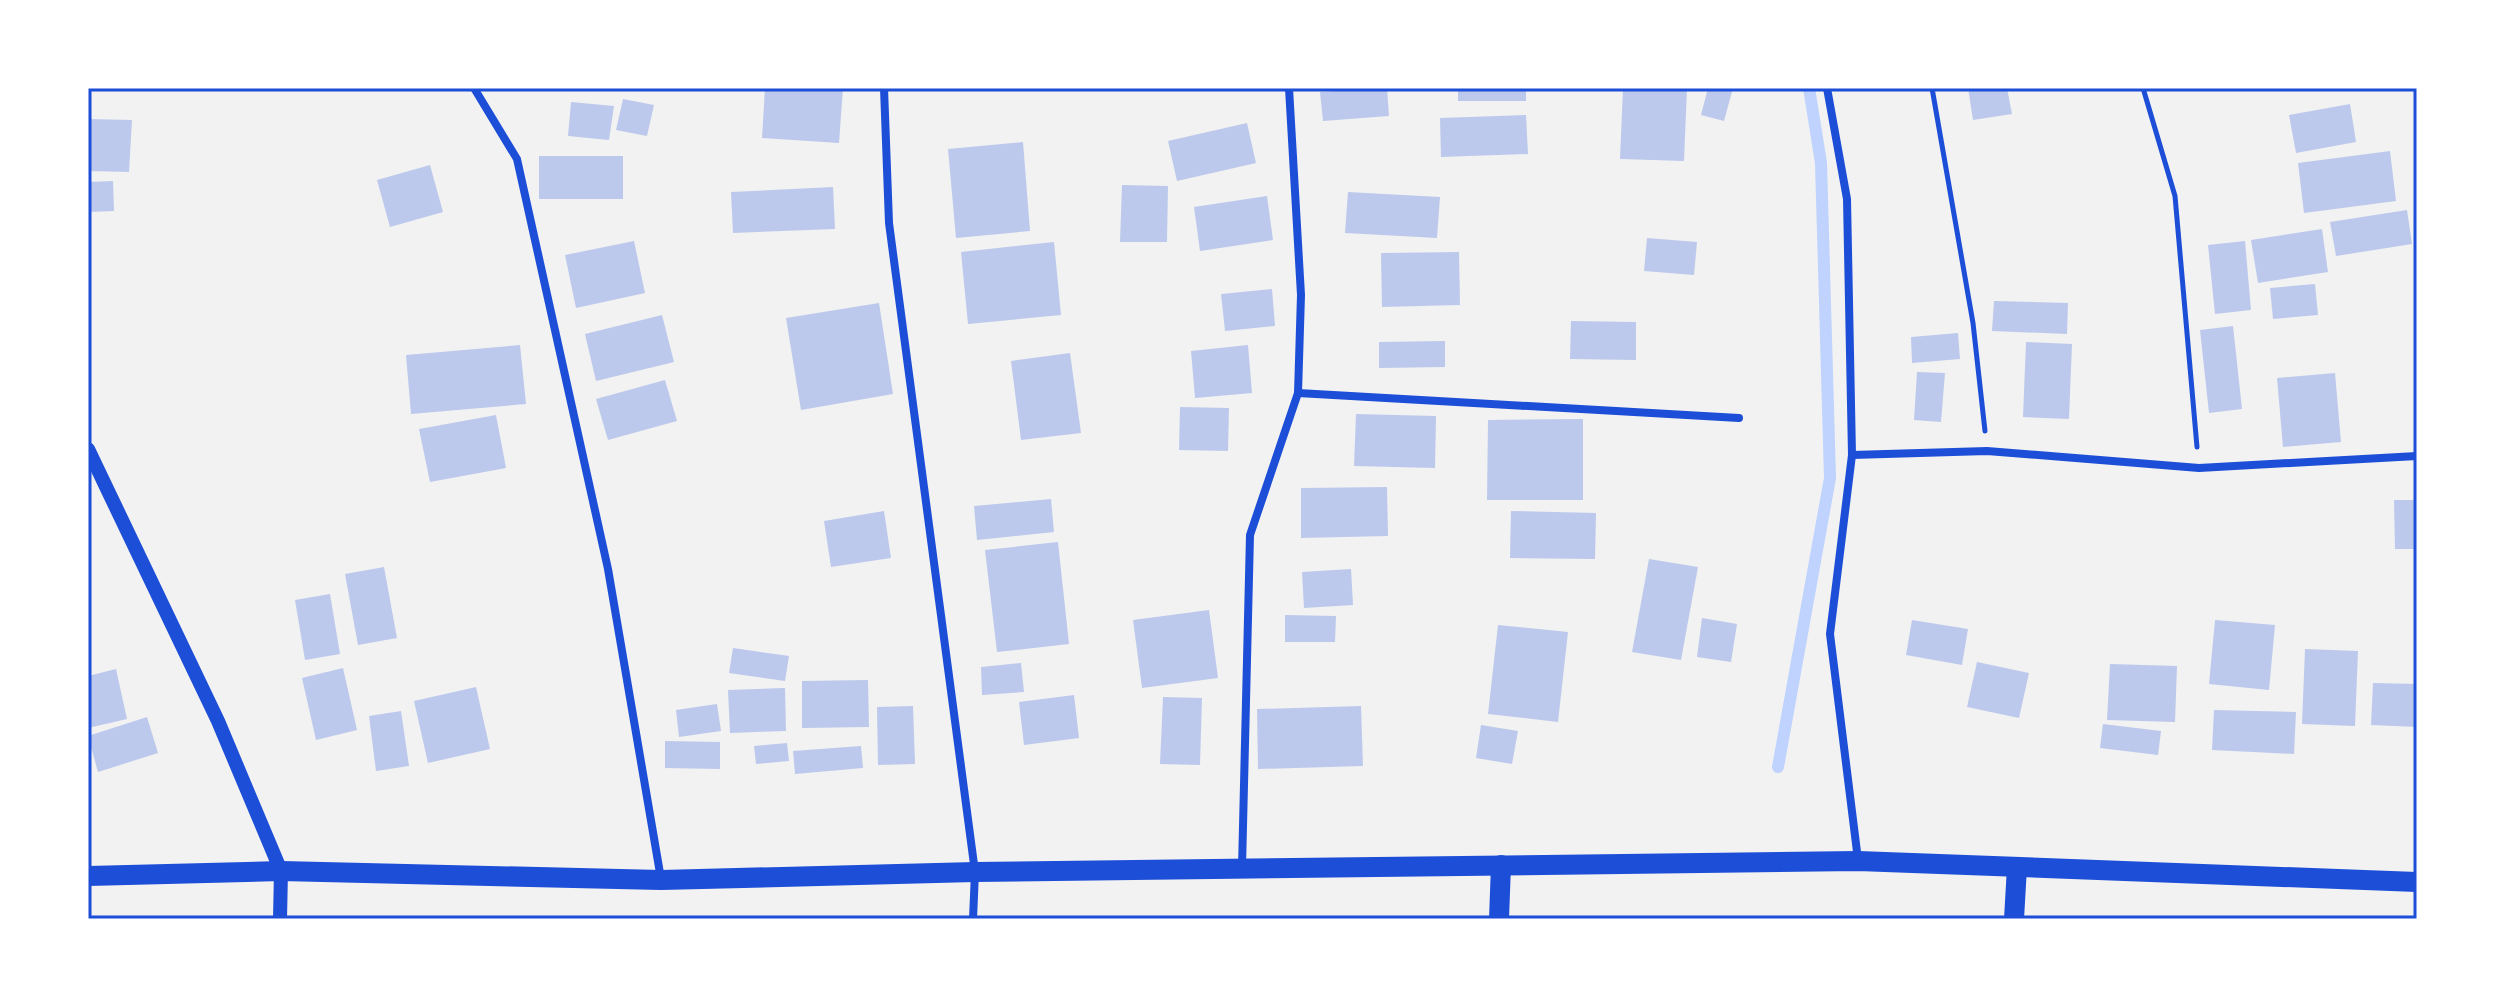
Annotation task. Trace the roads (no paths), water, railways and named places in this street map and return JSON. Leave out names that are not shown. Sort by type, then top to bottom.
[{"type":"main road","points":[[88,876],[281,871],[661,880],[975,872],[1858,861],[2417,882]]},
{"type":"main road","points":[[1499,919],[1501,865]]},
{"type":"main road","points":[[2014,919],[2017,867]]},
{"type":"street","points":[[474,88],[517,159],[608,569],[661,880]]},
{"type":"street","points":[[884,88],[889,223],[975,872],[973,919]]},
{"type":"street","points":[[1242,868],[1250,535],[1298,393],[1301,295],[1289,88]]},
{"type":"street","points":[[1827,88],[1847,199],[1852,455],[1830,634],[1858,861]]},
{"type":"street","points":[[1298,393],[1739,418]]},
{"type":"street","points":[[88,449],[218,721],[281,871],[280,919]]},
{"type":"street","points":[[1852,455],[1987,451],[2199,468],[2417,456]]},
{"type":"waterway","points":[[1778,767],[1830,478],[1821,163],[1809,88]]}]
